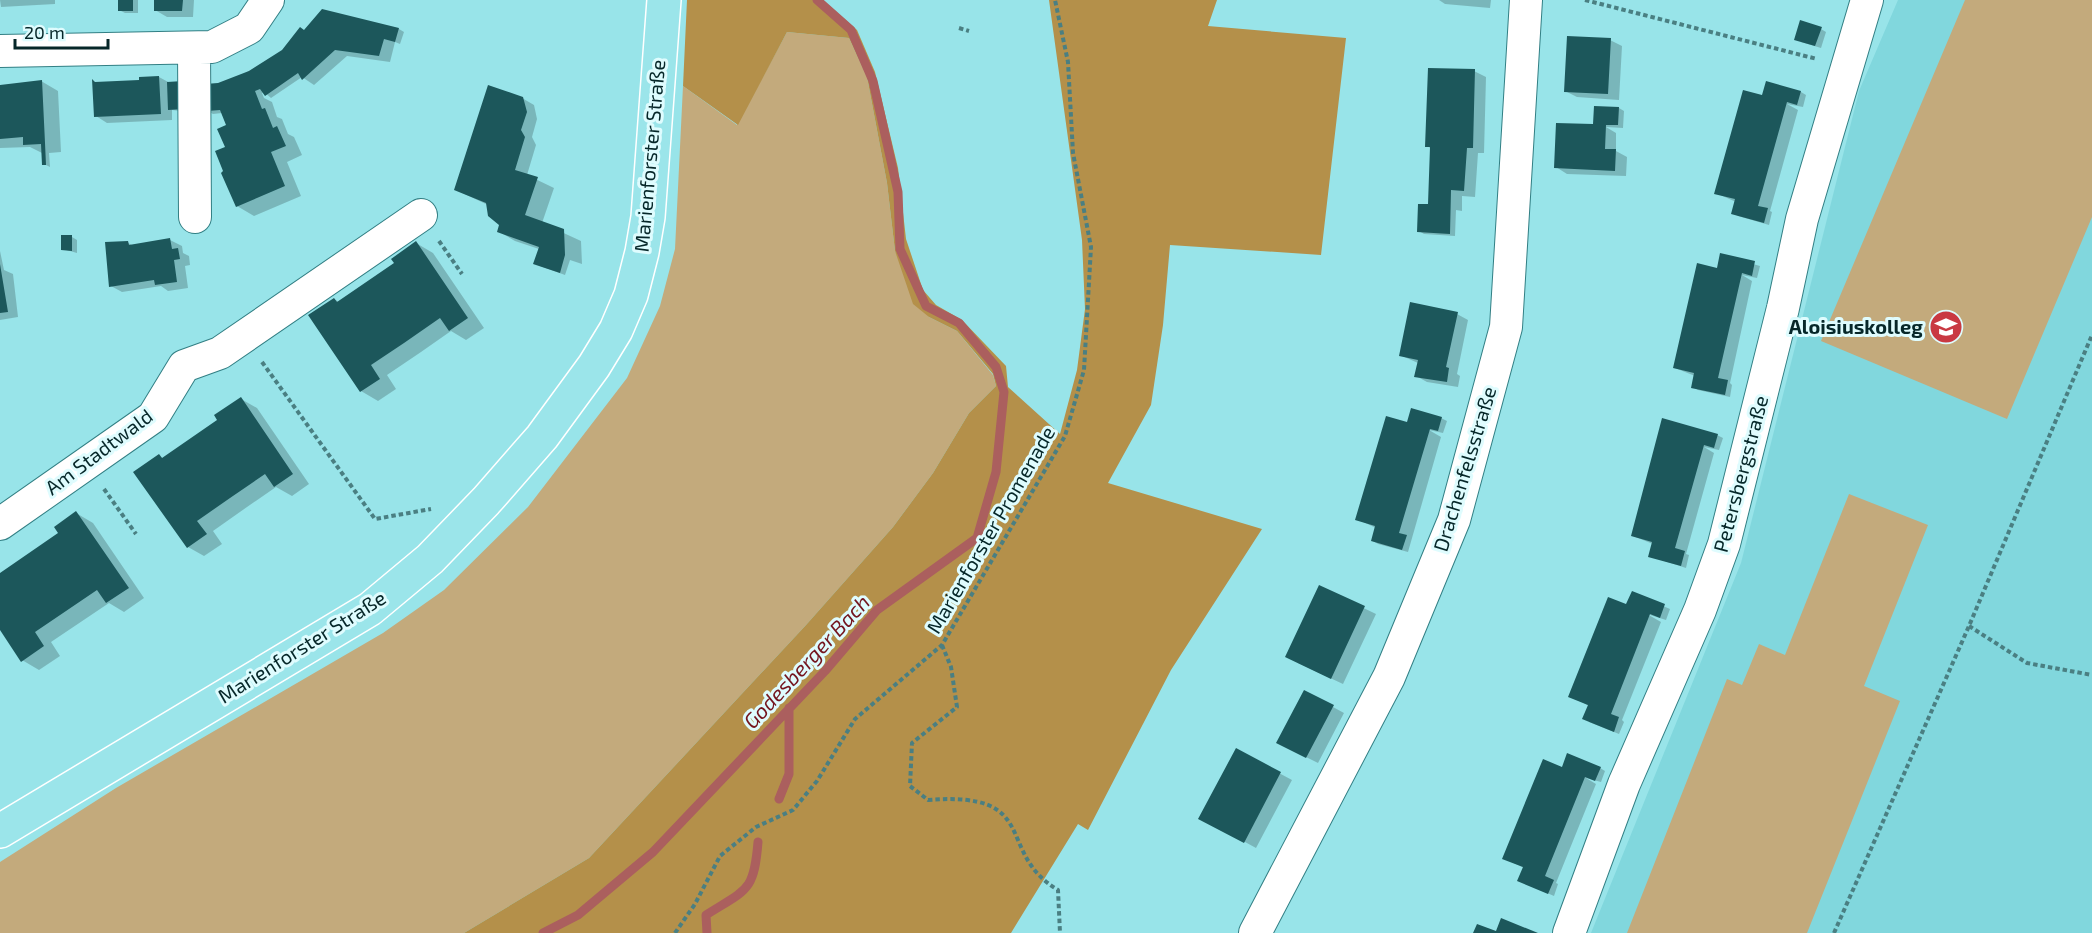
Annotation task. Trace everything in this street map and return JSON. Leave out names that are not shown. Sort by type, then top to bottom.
[{"type":"main road","name":"Marienforster Straße","points":[[0,831],[370,609],[444,545],[542,437],[616,330],[634,284],[648,218],[664,0]]},
{"type":"street","points":[[0,51],[212,47],[249,28],[268,0]]},
{"type":"street","name":"Drachenfelsstraße","points":[[1255,933],[1389,677],[1454,520],[1506,327],[1526,0]]},
{"type":"street","name":"Petersbergstraße","points":[[1569,933],[1624,784],[1700,610],[1724,544],[1783,309],[1802,219],[1867,0]]},
{"type":"street","points":[[194,48],[195,217]]},
{"type":"street","name":"Am Stadtwald","points":[[0,524],[153,417],[184,366],[220,353],[421,215]]},
{"type":"path","name":"Marienforster Promenade","points":[[675,933],[720,856],[756,828],[793,810],[817,781],[855,719],[942,645],[1065,436],[1084,370],[1091,247],[1073,153],[1068,62],[1055,0]]},
{"type":"path","points":[[1585,0],[1820,59]]},
{"type":"path","points":[[959,28],[969,31]]},
{"type":"path","points":[[421,215],[462,274]]},
{"type":"path","points":[[1834,933],[1969,626],[2092,335]]},
{"type":"path","points":[[260,358],[375,519],[434,509],[438,513]]},
{"type":"path","points":[[86,464],[136,534]]},
{"type":"path","points":[[1969,626],[2027,663],[2092,675]]},
{"type":"path","points":[[942,645],[951,667],[957,707],[912,743],[910,786],[928,800],[954,798],[982,803],[1000,810],[1013,825],[1026,857],[1040,879],[1058,890],[1060,933]]},
{"type":"shaded area","points":[[687,0],[823,0],[857,30],[875,72],[898,168],[906,239],[923,290],[936,305],[962,320],[1006,366],[1008,387],[1060,434],[1077,370],[1085,309],[1082,240],[1049,0],[1217,0],[1208,26],[1346,38],[1321,255],[1170,245],[1163,325],[1151,405],[1108,483],[1262,529],[1171,670],[1088,830],[1078,824],[1011,933],[464,933],[589,858],[806,625],[893,527],[933,473],[969,413],[996,386],[993,374],[957,331],[929,317],[913,304],[895,251],[887,183],[867,77],[849,38],[787,32],[738,125],[683,86]]},
{"type":"shaded area","name":"Aloisiuskolleg","points":[[1898,0],[2092,0],[2092,933],[1591,933],[1741,563],[1859,91]]},
{"type":"shaded area","points":[[1965,0],[2092,0],[2092,217],[2007,419],[1821,341]]},
{"type":"shaded area","points":[[787,32],[849,38],[867,77],[887,183],[895,251],[929,317],[957,331],[993,375],[996,386],[969,413],[933,473],[893,527],[806,625],[589,858],[464,933],[0,933],[0,862],[116,788],[383,633],[444,590],[528,507],[627,378],[660,306],[675,249],[683,86],[737,125]]},
{"type":"shaded area","points":[[1849,494],[1928,525],[1864,686],[1900,701],[1807,933],[1627,933],[1727,679],[1742,685],[1759,644],[1785,655]]},
{"type":"building","points":[[118,0],[133,0],[133,11],[118,11]]},
{"type":"building","points":[[154,0],[183,0],[182,11],[154,11]]},
{"type":"building","points":[[322,9],[399,28],[395,42],[384,39],[379,56],[335,50],[302,80],[298,73],[265,96],[260,89],[255,91],[262,109],[265,108],[273,128],[277,126],[286,146],[271,152],[285,186],[236,207],[221,173],[223,171],[215,151],[225,147],[217,129],[226,125],[220,110],[207,111],[205,84],[218,83],[249,71],[282,50],[300,27],[304,30]]},
{"type":"building","points":[[1800,20],[1822,27],[1815,46],[1794,40]]},
{"type":"building","points":[[1567,36],[1611,38],[1608,94],[1564,92]]},
{"type":"building","points":[[1428,68],[1475,69],[1473,148],[1467,148],[1464,191],[1451,190],[1450,234],[1417,232],[1418,204],[1428,204],[1430,147],[1425,147]]},
{"type":"building","points":[[159,76],[161,114],[94,117],[92,79],[95,82],[139,80],[139,77]]},
{"type":"building","points":[[42,80],[46,165],[42,165],[41,144],[23,145],[23,137],[0,139],[0,85]]},
{"type":"building","points":[[183,81],[184,109],[168,110],[167,82]]},
{"type":"building","points":[[1766,81],[1801,91],[1797,105],[1787,102],[1758,206],[1768,208],[1764,223],[1731,214],[1735,199],[1714,194],[1743,90],[1762,95]]},
{"type":"building","points":[[488,85],[523,97],[527,112],[521,130],[525,137],[515,170],[538,177],[525,215],[564,229],[565,255],[560,273],[533,264],[539,247],[497,232],[499,225],[488,216],[486,203],[454,190]]},
{"type":"building","points":[[1594,106],[1619,107],[1618,125],[1606,125],[1605,149],[1616,149],[1615,171],[1554,168],[1556,123],[1593,124]]},
{"type":"building","points":[[61,235],[72,235],[72,251],[61,250]]},
{"type":"building","points":[[170,238],[172,249],[178,248],[180,259],[174,260],[177,282],[155,285],[154,280],[109,287],[105,242],[128,241],[129,245]]},
{"type":"building","points":[[416,241],[468,318],[449,331],[440,318],[371,365],[380,379],[360,392],[308,315],[334,298],[337,302],[394,263],[391,259]]},
{"type":"building","points":[[1720,253],[1755,261],[1752,276],[1742,273],[1718,378],[1728,380],[1725,395],[1691,388],[1694,373],[1673,368],[1697,263],[1717,268]]},
{"type":"building","points":[[0,264],[8,312],[0,313]]},
{"type":"building","points":[[1410,302],[1458,312],[1446,367],[1449,368],[1447,382],[1414,377],[1418,360],[1399,356]]},
{"type":"building","points":[[241,397],[293,474],[274,487],[265,474],[197,521],[207,534],[187,548],[133,472],[159,454],[162,458],[217,420],[214,415]]},
{"type":"building","points":[[1411,408],[1442,417],[1438,431],[1430,429],[1399,533],[1407,535],[1402,550],[1371,541],[1375,526],[1355,520],[1386,416],[1407,422]]},
{"type":"building","points":[[1662,418],[1718,434],[1714,448],[1704,445],[1675,548],[1685,551],[1681,566],[1648,557],[1652,542],[1631,536]]},
{"type":"building","points":[[76,511],[129,588],[106,603],[97,590],[35,632],[44,646],[21,662],[0,630],[0,573],[58,533],[54,527]]},
{"type":"building","points":[[1319,585],[1365,606],[1331,679],[1285,657]]},
{"type":"building","points":[[1632,591],[1665,604],[1660,618],[1650,614],[1611,714],[1619,717],[1614,732],[1582,719],[1588,705],[1568,697],[1608,597],[1626,604]]},
{"type":"building","points":[[1304,690],[1334,705],[1306,758],[1276,743]]},
{"type":"building","points":[[1236,748],[1281,772],[1244,843],[1198,819]]},
{"type":"building","points":[[1567,753],[1601,767],[1595,781],[1585,777],[1545,876],[1554,880],[1548,894],[1517,881],[1523,867],[1502,859],[1543,759],[1562,767]]},
{"type":"building","points":[[1501,918],[1538,933],[1473,933],[1477,924],[1496,931]]},
{"type":"waterway","name":"Godesberger Bach","points":[[543,933],[578,915],[653,852],[825,671],[877,610],[977,538],[996,472],[1004,392],[996,367],[959,323],[926,306],[900,249],[898,192],[873,81],[851,30],[817,0]]},
{"type":"waterway","points":[[779,799],[789,774],[789,708]]},
{"type":"waterway","points":[[707,933],[706,915],[739,894],[751,880],[758,842]]},
{"type":"place","name":"Aloisiuskolleg","points":[[1946,327]]}]
